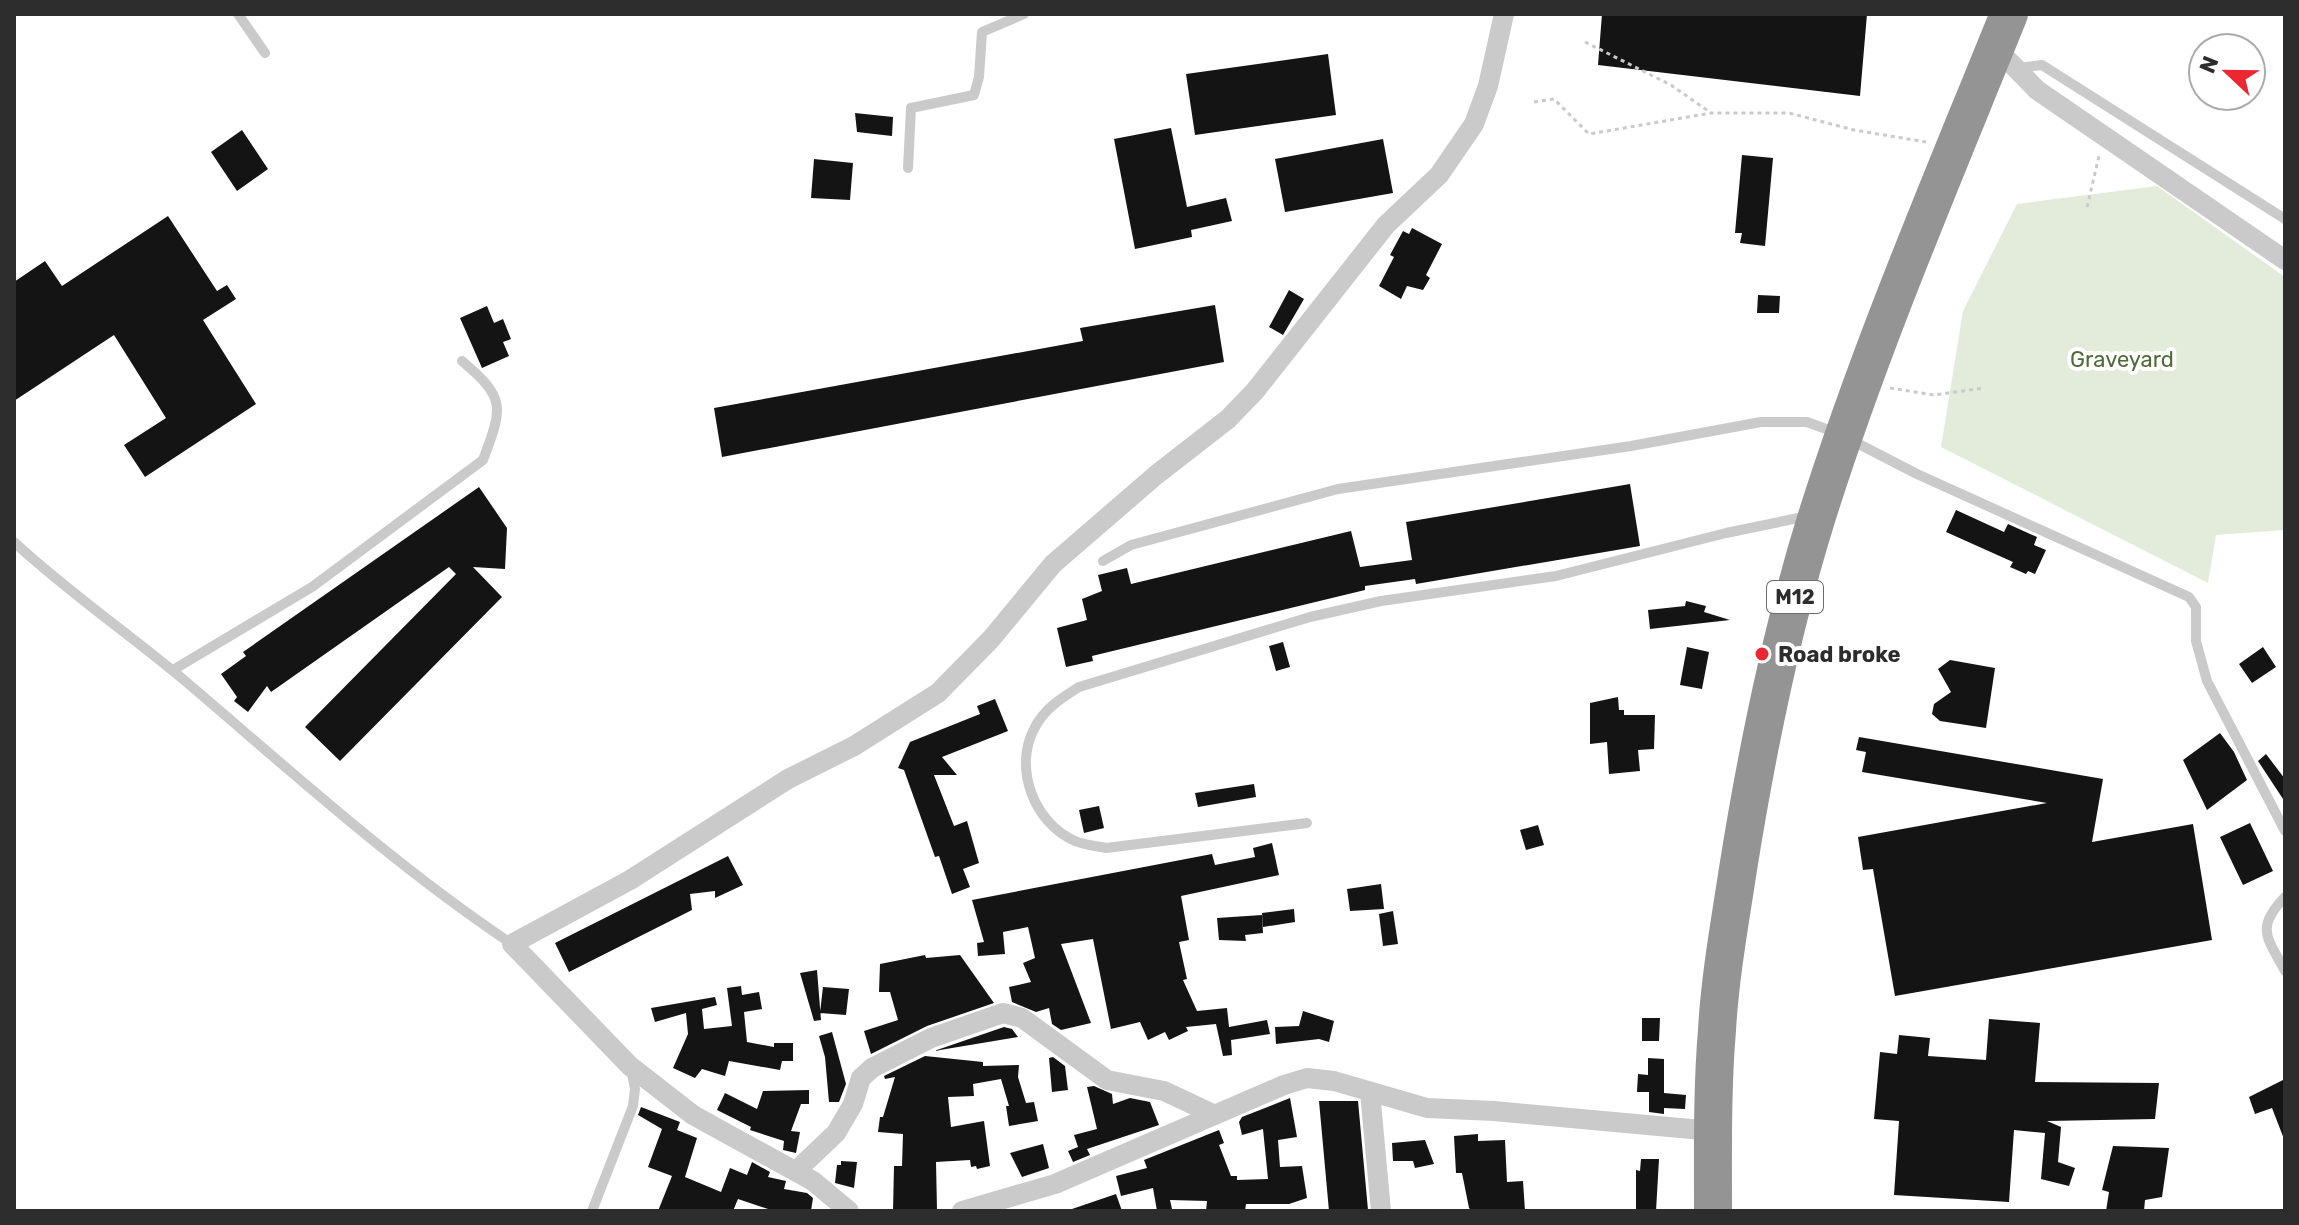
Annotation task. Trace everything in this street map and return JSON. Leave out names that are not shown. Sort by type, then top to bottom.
[{"type":"highway","name":"M12","points":[[1713,1211],[1717,1028],[1746,818],[1770,698],[1818,514],[1844,436],[1953,148],[2007,43]]},
{"type":"street","points":[[849,1211],[796,1171],[693,1115],[630,1066],[512,944],[630,880],[788,779],[854,746],[938,693],[991,639],[1053,564],[1156,475],[1196,447],[1246,400],[1386,225],[1439,175],[1474,124],[1488,86],[1504,14]]},
{"type":"street","points":[[2007,43],[2037,90],[2285,260]]},
{"type":"street","points":[[796,1171],[836,1133],[846,1119],[861,1078],[872,1068],[931,1038],[1003,1013],[1022,1018],[1107,1080],[1164,1091],[1215,1115]]},
{"type":"street","points":[[962,1211],[1055,1184],[1307,1078],[1334,1081],[1427,1108],[1713,1131]]},
{"type":"street","points":[[1370,1092],[1381,1211]]},
{"type":"lane","points":[[238,14],[265,53]]},
{"type":"lane","points":[[908,168],[911,108],[974,95],[979,77],[982,32],[1024,14]]},
{"type":"lane","points":[[2007,43],[2285,219]]},
{"type":"lane","points":[[173,670],[312,587],[483,460],[493,434],[497,402],[491,386],[462,361]]},
{"type":"lane","points":[[1103,561],[1131,545],[1338,489],[1631,446],[1761,422],[1807,422],[1844,436],[1917,474],[2189,597],[2196,607],[2196,641],[2207,681],[2285,831]]},
{"type":"lane","points":[[1307,823],[1106,848],[1074,841],[1048,822],[1031,795],[1025,762],[1033,731],[1052,704],[1079,687],[1310,617],[1381,601],[1556,576],[1726,533],[1818,514]]},
{"type":"lane","points":[[14,542],[57,582],[173,670],[407,870],[512,944]]},
{"type":"lane","points":[[2285,897],[2268,914],[2265,934],[2285,971]]},
{"type":"lane","points":[[592,1211],[633,1106],[635,1089],[630,1066]]},
{"type":"path","points":[[1585,42],[1671,85],[1711,113]]},
{"type":"path","points":[[1534,102],[1554,99],[1589,134],[1711,113],[1789,113],[1854,130],[1886,133],[1953,148]]},
{"type":"path","points":[[2087,207],[2100,152],[2097,132]]},
{"type":"path","points":[[1863,384],[1934,395],[1984,388]]},
{"type":"green space","name":"Graveyard","points":[[2157,186],[2285,277],[2285,530],[2216,535],[2208,583],[1941,447],[1963,311],[2017,204]]},
{"type":"building","points":[[1602,14],[1867,14],[1860,96],[1598,65]]},
{"type":"building","points":[[1328,54],[1336,115],[1195,135],[1186,74]]},
{"type":"building","points":[[855,113],[893,117],[892,136],[857,132]]},
{"type":"building","points":[[1171,128],[1187,207],[1226,198],[1232,221],[1191,230],[1192,237],[1135,249],[1114,139]]},
{"type":"building","points":[[242,130],[268,169],[237,191],[211,152]]},
{"type":"building","points":[[1383,139],[1393,193],[1285,212],[1275,159]]},
{"type":"building","points":[[1742,155],[1773,158],[1765,246],[1740,243],[1742,233],[1735,233]]},
{"type":"building","points":[[814,159],[853,163],[850,200],[811,198]]},
{"type":"building","points":[[168,216],[217,291],[227,285],[236,299],[203,320],[256,404],[145,477],[124,445],[166,418],[114,335],[14,401],[14,282],[45,261],[62,286]]},
{"type":"building","points":[[1412,228],[1442,244],[1426,275],[1430,278],[1423,290],[1407,286],[1401,299],[1379,286],[1403,231],[1409,234]]},
{"type":"building","points":[[1289,290],[1304,299],[1283,335],[1269,327]]},
{"type":"building","points":[[1758,295],[1780,296],[1779,313],[1757,313]]},
{"type":"building","points":[[1215,305],[1224,362],[722,457],[714,408],[1083,341],[1080,328]]},
{"type":"building","points":[[487,306],[494,323],[503,319],[511,339],[503,342],[509,356],[482,368],[460,318]]},
{"type":"building","points":[[1630,484],[1640,546],[1416,584],[1415,579],[1365,586],[1365,590],[1092,656],[1093,661],[1066,667],[1057,628],[1087,620],[1082,599],[1102,591],[1098,575],[1127,568],[1131,584],[1351,531],[1360,567],[1412,560],[1406,522]]},
{"type":"building","points":[[479,487],[507,528],[505,569],[473,567],[502,597],[340,761],[305,727],[456,574],[449,567],[271,692],[267,686],[248,712],[234,701],[237,697],[221,674],[246,656],[243,652]]},
{"type":"building","points":[[1956,510],[2004,532],[2008,524],[2037,537],[2034,545],[2046,550],[2035,574],[2028,571],[2026,574],[2010,567],[2013,562],[1946,532]]},
{"type":"building","points":[[1686,601],[1706,606],[1704,612],[1730,620],[1650,629],[1648,610],[1685,606]]},
{"type":"building","points":[[1283,642],[1290,667],[1276,671],[1269,646]]},
{"type":"building","points":[[1687,647],[1709,652],[1702,689],[1680,685]]},
{"type":"building","points":[[2263,647],[2276,667],[2252,683],[2239,664]]},
{"type":"building","points":[[1950,660],[1995,668],[1986,728],[1940,721],[1932,714],[1934,704],[1951,692],[1938,669]]},
{"type":"building","points":[[1618,697],[1619,710],[1624,710],[1624,715],[1655,715],[1654,749],[1638,750],[1640,771],[1609,774],[1607,742],[1590,744],[1590,703]]},
{"type":"building","points":[[995,699],[1008,731],[942,757],[957,775],[934,775],[954,826],[967,821],[979,863],[963,869],[970,887],[952,894],[939,856],[935,857],[904,770],[898,768],[910,742],[980,714],[977,706]]},
{"type":"building","points":[[2220,733],[2234,752],[2247,780],[2207,810],[2183,760]]},
{"type":"building","points":[[1859,737],[2103,779],[2092,842],[2193,824],[2212,940],[1895,996],[1873,869],[1863,870],[1858,837],[2047,803],[1862,772],[1866,752],[1856,750]]},
{"type":"building","points":[[2266,754],[2285,779],[2285,802],[2258,761]]},
{"type":"building","points":[[1254,784],[1256,797],[1198,807],[1195,793]]},
{"type":"building","points":[[1099,806],[1104,828],[1084,833],[1079,810]]},
{"type":"building","points":[[2250,823],[2273,871],[2243,885],[2220,837]]},
{"type":"building","points":[[1538,825],[1544,845],[1526,850],[1520,830]]},
{"type":"building","points":[[1272,843],[1279,875],[1181,896],[1189,940],[1179,942],[1187,979],[1183,980],[1197,1011],[1227,1008],[1229,1027],[1267,1020],[1270,1034],[1231,1040],[1232,1055],[1223,1056],[1216,1024],[1186,1027],[1188,1031],[1169,1040],[1165,1032],[1148,1040],[1140,1022],[1111,1029],[1093,939],[1061,944],[1091,1023],[1061,1030],[1052,1024],[1049,1008],[1036,1012],[1012,1002],[1009,987],[1031,982],[1023,963],[1035,958],[1028,927],[1003,932],[1005,954],[978,956],[977,943],[984,942],[972,900],[1212,854],[1215,865],[1255,857],[1253,848]]},
{"type":"building","points":[[728,856],[743,885],[715,898],[715,891],[690,894],[692,910],[569,972],[555,943]]},
{"type":"building","points":[[1381,884],[1384,909],[1350,911],[1347,889]]},
{"type":"building","points":[[1294,909],[1295,922],[1263,927],[1262,913]]},
{"type":"building","points":[[1393,911],[1398,944],[1383,946],[1379,914]]},
{"type":"building","points":[[1262,915],[1263,933],[1245,935],[1246,941],[1219,940],[1217,918]]},
{"type":"building","points":[[925,955],[926,958],[960,955],[994,1003],[927,1026],[871,1054],[864,1031],[898,1020],[890,992],[879,992],[880,964]]},
{"type":"building","points":[[817,970],[821,1020],[814,1021],[800,973]]},
{"type":"building","points":[[741,986],[742,995],[759,992],[762,1009],[744,1012],[747,1042],[774,1047],[774,1043],[793,1043],[793,1061],[782,1061],[780,1070],[729,1061],[725,1076],[702,1069],[695,1078],[673,1068],[688,1034],[686,1013],[655,1022],[651,1008],[715,997],[717,1005],[702,1009],[704,1029],[732,1026],[727,988]]},
{"type":"building","points":[[823,987],[849,989],[846,1015],[820,1013]]},
{"type":"building","points":[[1303,1011],[1334,1021],[1329,1042],[1319,1039],[1276,1044],[1275,1027],[1299,1026]]},
{"type":"building","points":[[1642,1018],[1660,1018],[1659,1041],[1642,1041]]},
{"type":"building","points":[[1989,1019],[2040,1023],[2035,1082],[2159,1083],[2155,1119],[2047,1121],[2061,1127],[2058,1162],[2075,1168],[2069,1186],[2041,1179],[2045,1133],[2014,1130],[2009,1202],[1894,1195],[1899,1121],[1874,1119],[1880,1052],[1897,1054],[1899,1035],[1930,1038],[1928,1056],[1986,1060]]},
{"type":"building","points":[[1004,1027],[1012,1029],[1018,1037],[934,1051]]},
{"type":"building","points":[[832,1032],[846,1084],[839,1102],[829,1102],[825,1057],[819,1036]]},
{"type":"building","points":[[925,1056],[983,1062],[983,1066],[1019,1065],[1018,1077],[1026,1103],[1034,1102],[1038,1121],[1009,1126],[1006,1106],[1009,1106],[1001,1079],[973,1084],[974,1096],[948,1097],[951,1127],[984,1121],[990,1166],[977,1169],[976,1166],[971,1167],[970,1160],[936,1162],[937,1210],[893,1211],[894,1166],[902,1166],[903,1134],[878,1132],[880,1117],[883,1117],[895,1077],[885,1079],[884,1076]]},
{"type":"building","points":[[1053,1057],[1065,1066],[1068,1090],[1052,1092],[1049,1058]]},
{"type":"building","points":[[1648,1058],[1664,1059],[1664,1093],[1686,1095],[1685,1109],[1664,1108],[1664,1114],[1649,1112],[1649,1092],[1637,1092],[1638,1074],[1648,1075]]},
{"type":"building","points":[[2285,1079],[2284,1139],[2272,1108],[2255,1114],[2249,1097]]},
{"type":"building","points":[[1094,1086],[1112,1094],[1113,1104],[1130,1098],[1150,1102],[1159,1125],[1087,1149],[1090,1155],[1073,1162],[1068,1151],[1078,1147],[1074,1135],[1097,1129],[1087,1087]]},
{"type":"building","points":[[809,1090],[809,1104],[801,1104],[791,1131],[800,1132],[796,1153],[783,1150],[784,1141],[750,1130],[751,1127],[717,1110],[725,1093],[757,1109],[763,1091]]},
{"type":"building","points":[[1290,1098],[1297,1137],[1278,1140],[1280,1167],[1302,1166],[1307,1198],[1289,1204],[1246,1204],[1245,1211],[1206,1211],[1207,1201],[1170,1200],[1172,1209],[1157,1211],[1153,1188],[1121,1196],[1116,1176],[1147,1168],[1144,1160],[1219,1130],[1224,1143],[1219,1145],[1231,1176],[1237,1176],[1237,1180],[1268,1179],[1263,1129],[1242,1135],[1239,1122],[1242,1117]]},
{"type":"building","points":[[1319,1101],[1358,1101],[1368,1210],[1329,1211]]},
{"type":"building","points":[[641,1107],[680,1122],[677,1130],[697,1138],[685,1177],[721,1192],[730,1168],[747,1175],[752,1162],[770,1172],[768,1177],[786,1181],[784,1189],[807,1193],[813,1198],[811,1211],[774,1211],[738,1199],[733,1211],[658,1211],[672,1176],[648,1167],[662,1129],[638,1115]]},
{"type":"building","points":[[1478,1134],[1478,1141],[1505,1140],[1507,1182],[1523,1181],[1525,1211],[1472,1211],[1469,1208],[1462,1173],[1456,1173],[1454,1136]]},
{"type":"building","points":[[1425,1140],[1434,1164],[1415,1168],[1413,1161],[1393,1161],[1392,1143]]},
{"type":"building","points":[[1043,1144],[1049,1168],[1022,1177],[1010,1153]]},
{"type":"building","points":[[2113,1146],[2169,1148],[2162,1197],[2145,1200],[2144,1211],[2106,1211],[2109,1192],[2102,1190]]},
{"type":"building","points":[[1641,1159],[1659,1159],[1656,1211],[1636,1211],[1636,1170],[1640,1171]]},
{"type":"building","points":[[841,1161],[857,1162],[854,1188],[835,1183],[837,1165],[841,1165]]},
{"type":"building","points":[[1116,1194],[1122,1211],[1072,1209]]},
{"type":"place","name":"Road broke","points":[[1762,654]]}]
